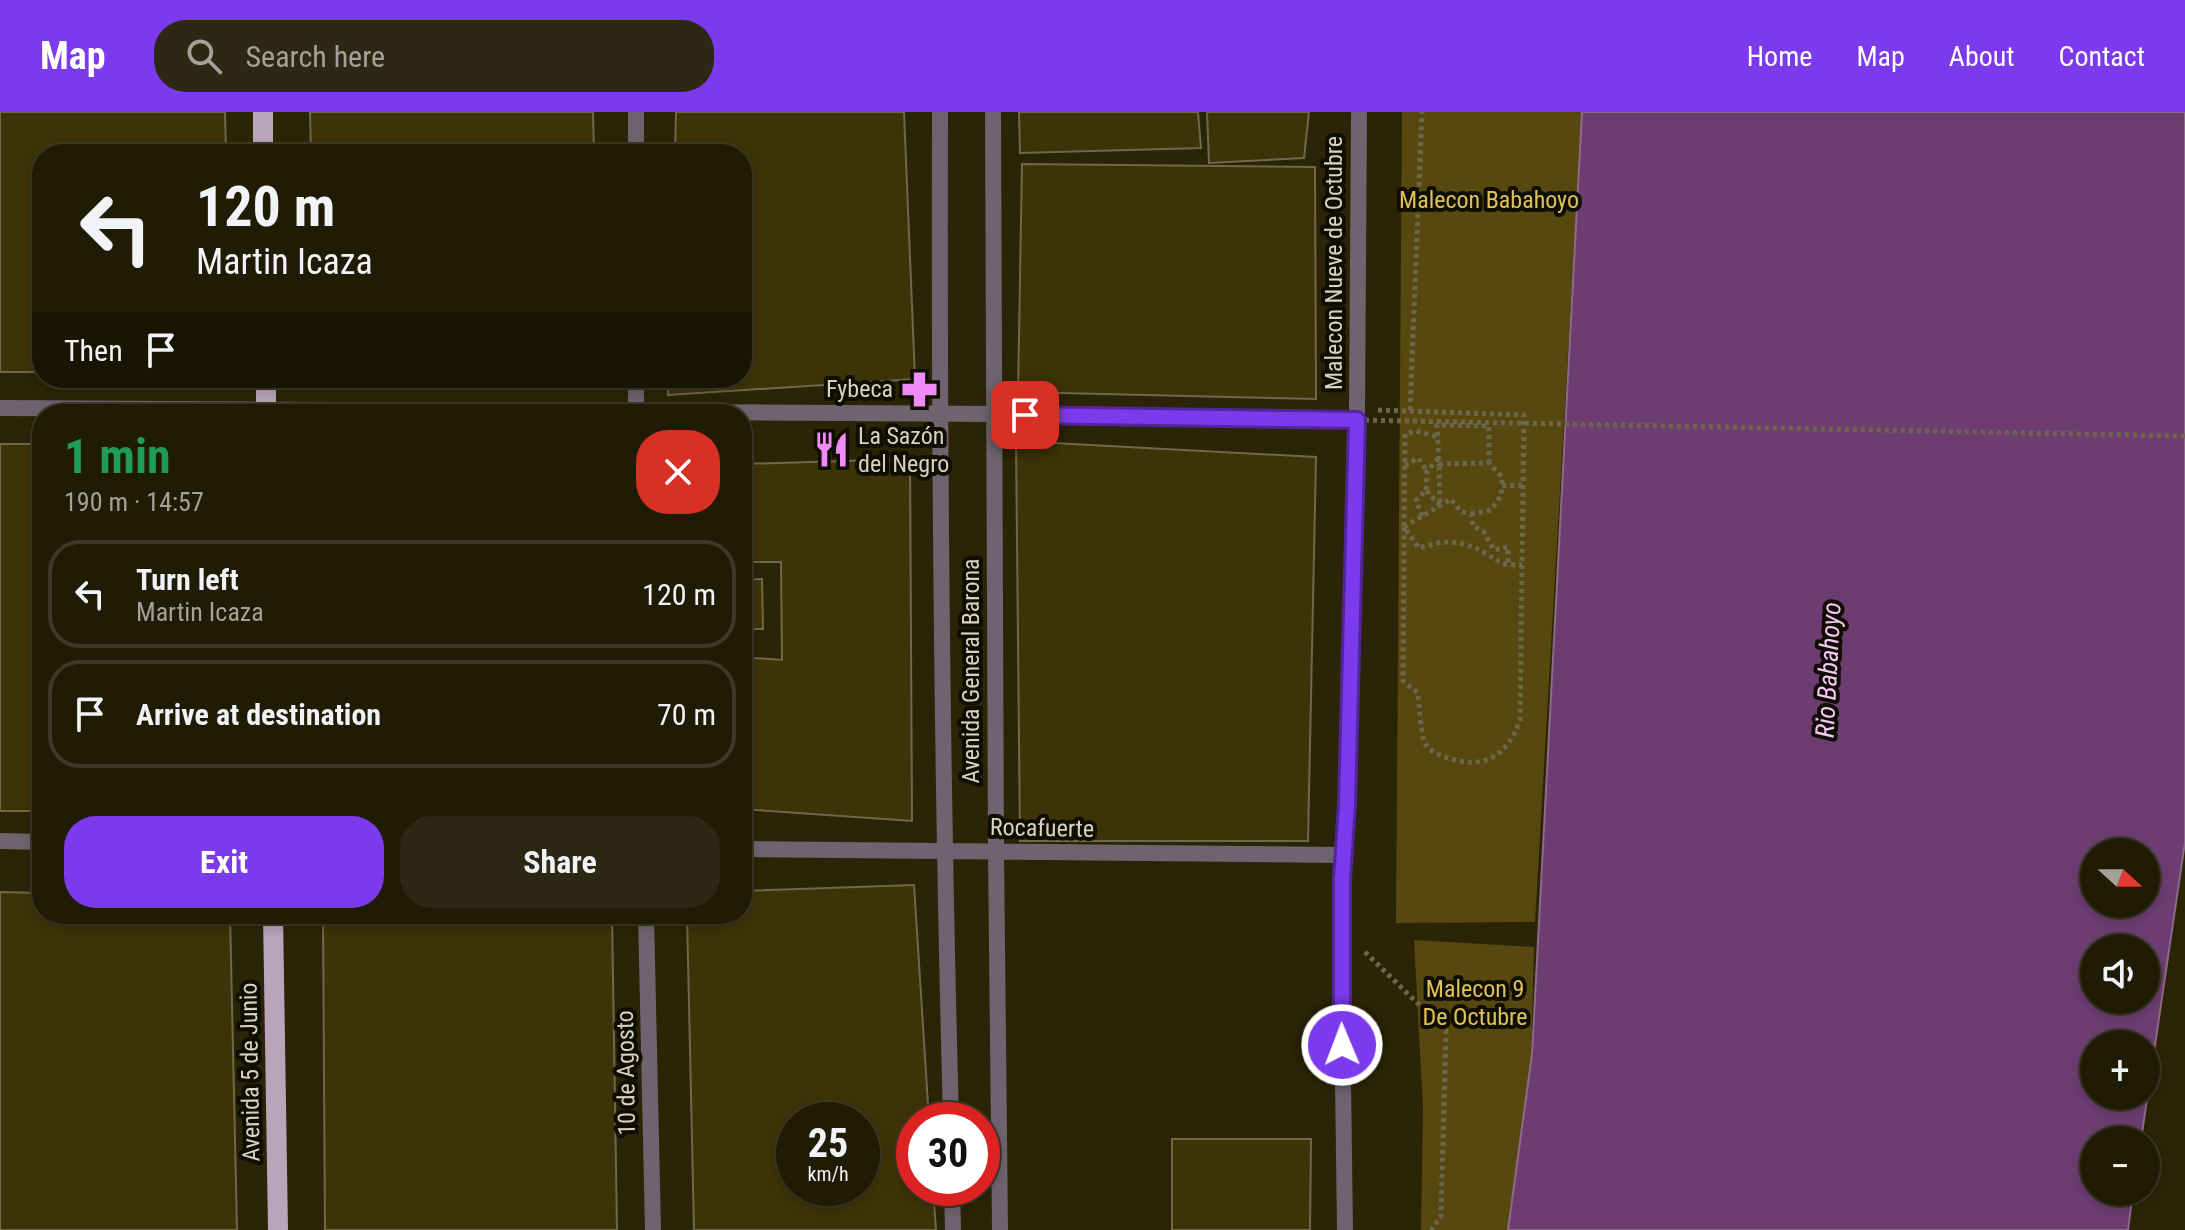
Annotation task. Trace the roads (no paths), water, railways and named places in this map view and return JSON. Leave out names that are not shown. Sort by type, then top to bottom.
[{"type":"main road","points":[[263,112],[263,144]]},
{"type":"main road","name":"Avenida 5 de Junio","points":[[273,924],[278,1230]]},
{"type":"street","points":[[636,112],[636,144]]},
{"type":"street","name":"Avenida General Barona","points":[[940,112],[943,851],[950,1102]]},
{"type":"street","name":"Avenida General Barona","points":[[993,112],[1000,1230]]},
{"type":"street","name":"Malecon Nueve de Octubre","points":[[1345,1230],[1341,929],[1357,415],[1359,112]]},
{"type":"street","points":[[0,408],[32,408]]},
{"type":"street","points":[[752,413],[1357,415]]},
{"type":"street","points":[[0,841],[32,842]]},
{"type":"street","name":"Rocafuerte","points":[[752,849],[1342,855]]},
{"type":"street","name":"10 de Agosto","points":[[646,924],[653,1230]]},
{"type":"street","points":[[952,1206],[953,1230]]},
{"type":"water","name":"Rio Babahoyo","points":[[1582,112],[2185,112],[2185,842],[2160,1011],[2160,934],[2080,934],[2080,1014],[2160,1014],[2157,1030],[2080,1030],[2080,1110],[2145,1110],[2143,1126],[2080,1126],[2080,1206],[2131,1206],[2128,1230],[1508,1230],[1532,1054]]},
{"type":"place","name":"Fybeca","points":[[919,389]]},
{"type":"place","name":"La Sazón del Negro","points":[[832,450]]},
{"type":"park label","name":"Malecon Babahoyo","points":[[1489,200]]},
{"type":"park label","name":"Malecon 9 De Octubre","points":[[1475,1003]]}]
